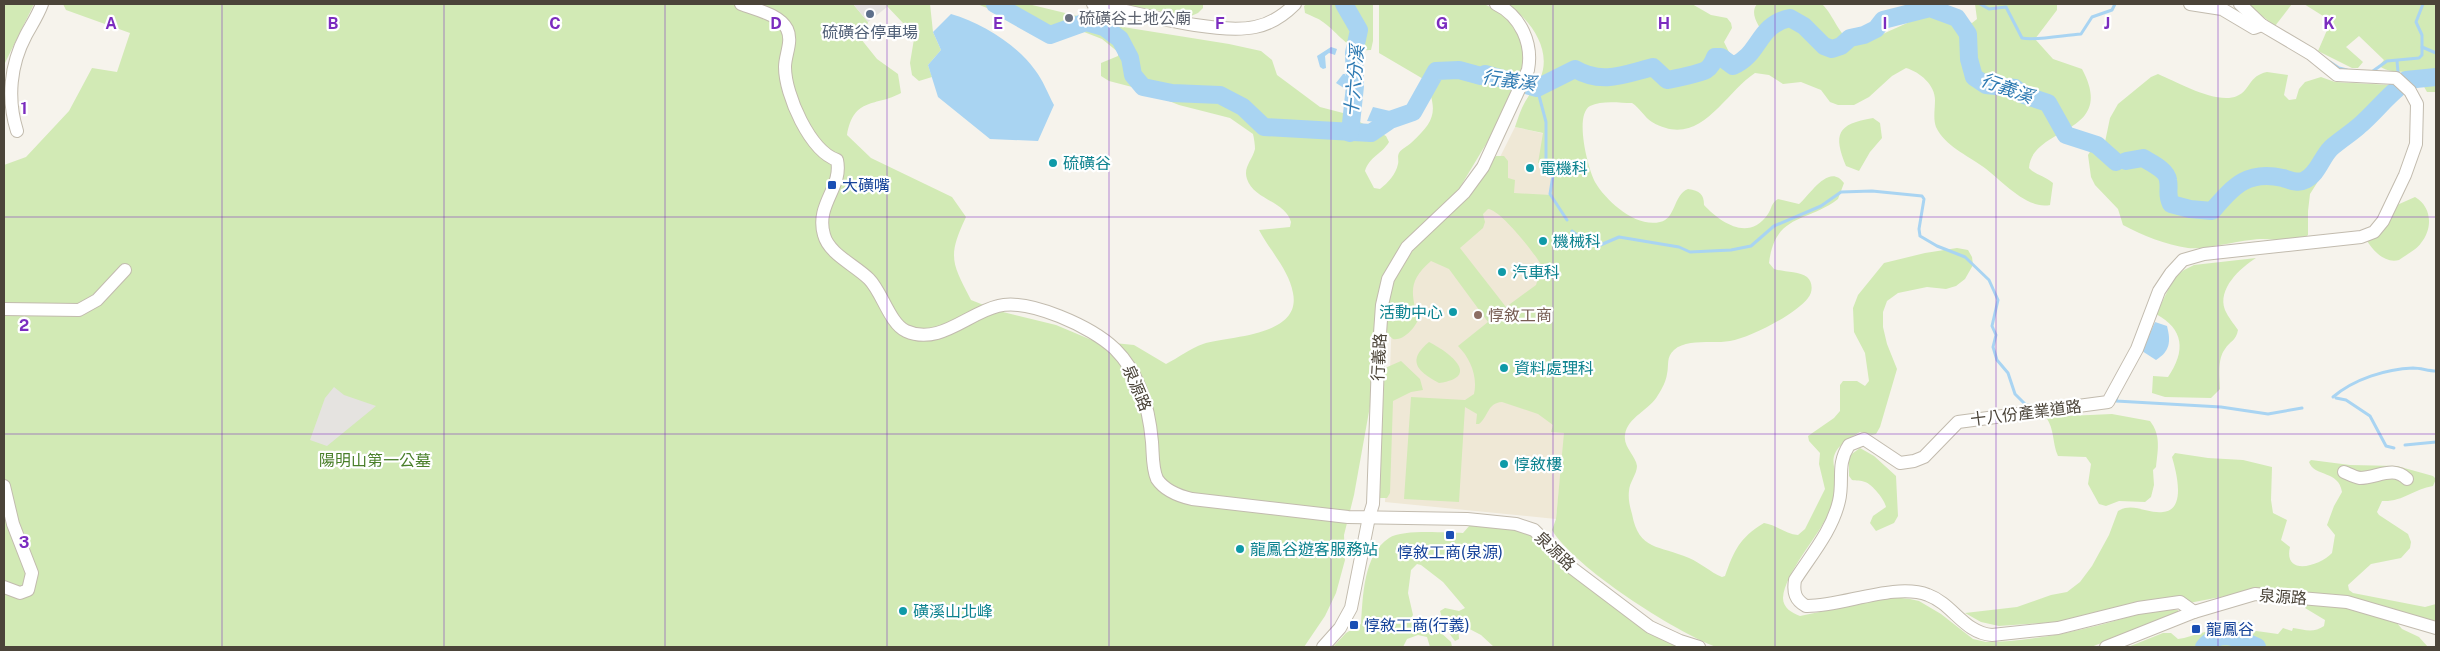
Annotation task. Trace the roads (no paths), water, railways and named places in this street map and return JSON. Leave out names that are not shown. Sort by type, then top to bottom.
[{"type":"street","points":[[17,131],[13,116],[12,70],[25,37],[42,4]]},
{"type":"street","name":"泉源路","points":[[741,4],[778,19],[786,28],[789,43],[785,74],[799,118],[828,156],[837,160],[838,173],[821,216],[826,243],[833,251],[856,267],[874,284],[897,324],[905,331],[918,333],[940,332],[985,310],[1000,305],[1039,308],[1110,344],[1125,360],[1136,378],[1150,419],[1154,472],[1163,486],[1170,491],[1192,499],[1296,512],[1369,517],[1466,519],[1516,524],[1534,530],[1572,568],[1650,627],[1680,641],[1699,647]]},
{"type":"street","points":[[1093,4],[1230,29],[1258,26],[1270,22],[1295,4]]},
{"type":"street","name":"行義路","points":[[1323,647],[1340,628],[1351,608],[1373,504],[1382,305],[1388,279],[1407,247],[1464,193],[1483,167],[1501,132],[1525,76],[1530,58],[1528,42],[1519,24],[1496,4]]},
{"type":"street","points":[[2190,4],[2222,9],[2254,28],[2262,25]]},
{"type":"street","name":"十八份產業道路","points":[[2194,612],[2180,602],[2138,608],[2058,628],[1992,635],[1984,634],[1967,626],[1941,602],[1927,594],[1898,592],[1806,606],[1796,598],[1794,589],[1795,580],[1832,522],[1839,499],[1842,458],[1849,445],[1864,439],[1900,463],[1914,461],[1924,457],[1958,422],[2108,402],[2137,349],[2159,291],[2171,273],[2183,260],[2204,254],[2361,237],[2374,232],[2383,221],[2405,175],[2416,144],[2417,104],[2410,91],[2396,78],[2337,75],[2311,54],[2262,25],[2240,4]]},
{"type":"street","points":[[4,309],[79,310],[97,300],[125,270]]},
{"type":"street","points":[[2344,472],[2357,478],[2394,472],[2401,474],[2407,479]]},
{"type":"street","points":[[4,486],[13,524],[32,573],[28,590],[20,593],[4,587]]},
{"type":"street","name":"泉源路","points":[[2106,647],[2194,612],[2255,594],[2347,602],[2436,628]]},
{"type":"water","points":[[951,14],[975,23],[998,36],[1027,60],[1038,74],[1054,105],[1038,141],[990,139],[938,97],[928,65],[941,50],[933,32]]},
{"type":"water","points":[[1331,47],[1337,49],[1335,55],[1329,53],[1325,56],[1326,68],[1323,69],[1320,67],[1317,56]]},
{"type":"water","points":[[1345,74],[1349,84],[1344,88],[1336,83]]},
{"type":"water","points":[[1373,107],[1390,111],[1391,117],[1376,122],[1367,121]]},
{"type":"water","points":[[2155,322],[2167,326],[2169,337],[2167,350],[2156,360],[2142,351]]},
{"type":"waterway","name":"行義溪","points":[[995,4],[1050,35],[1086,22],[1104,27],[1120,39],[1130,58],[1133,75],[1143,87],[1172,93],[1220,95],[1243,107],[1264,127],[1371,133],[1390,120],[1413,112],[1436,71],[1459,70],[1481,76],[1485,74],[1537,88],[1575,69],[1585,74],[1614,77],[1653,67],[1667,80],[1706,70],[1711,66],[1715,57],[1721,57],[1733,66],[1749,54],[1771,27],[1790,18],[1804,26],[1824,46],[1832,49],[1841,46],[1850,38],[1864,35],[1876,29],[1883,20],[1930,8],[1957,18],[1968,34],[1969,59],[1974,77],[1986,85],[2015,88],[2024,95],[2048,103],[2066,135],[2097,145],[2116,162]]},
{"type":"waterway","name":"十六分溪","points":[[1344,4],[1359,30],[1354,53],[1355,86],[1350,133]]},
{"type":"waterway","points":[[1980,4],[1989,9],[2006,7],[2022,38],[2028,39],[2081,34],[2092,17],[2112,10],[2115,4]]},
{"type":"waterway","points":[[2422,47],[2422,35],[2416,22],[2423,4]]},
{"type":"waterway","points":[[2373,71],[2387,61],[2419,58],[2422,55],[2422,47],[2436,53]]},
{"type":"waterway","points":[[2397,61],[2398,72]]},
{"type":"waterway","points":[[2330,62],[2339,68],[2347,70]]},
{"type":"waterway","name":"行義溪","points":[[2406,80],[2436,77]]},
{"type":"waterway","points":[[1537,88],[1546,122],[1546,162],[1554,169],[1550,194],[1567,220]]},
{"type":"waterway","name":"行義溪","points":[[2126,161],[2143,158],[2162,170],[2167,176],[2171,204],[2190,209],[2212,211],[2235,187],[2251,178],[2271,176],[2300,182],[2305,180],[2313,174],[2331,148],[2364,122],[2397,89]]},
{"type":"waterway","points":[[1572,231],[1583,240],[1598,246],[1619,237],[1679,247],[1690,252],[1731,250],[1751,246],[1774,226],[1821,206],[1841,192],[1872,191],[1922,196],[1924,199],[1919,229],[1920,236],[1937,246],[1965,257],[1989,280],[1998,300],[1992,326],[1996,335],[1993,347],[1997,360],[2008,373],[2015,394],[2026,405],[2037,406]]},
{"type":"waterway","points":[[2333,397],[2360,380],[2392,370],[2413,368],[2436,371]]},
{"type":"waterway","points":[[2117,397],[2116,401],[2221,407],[2268,414],[2302,408]]},
{"type":"waterway","points":[[2336,398],[2346,400],[2370,416],[2386,446],[2394,448]]},
{"type":"waterway","points":[[2405,445],[2436,442]]},
{"type":"waterway","points":[[2204,647],[2210,641],[2223,636],[2236,638],[2257,647]]},
{"type":"place","name":"硫磺谷停車場","points":[[870,14]]},
{"type":"place","name":"硫磺谷土地公廟","points":[[1069,18]]},
{"type":"place","name":"硫磺谷","points":[[1053,163]]},
{"type":"place","name":"電機科","points":[[1530,168]]},
{"type":"place","name":"大磺嘴","points":[[832,185]]},
{"type":"place","name":"機械科","points":[[1543,241]]},
{"type":"place","name":"汽車科","points":[[1502,272]]},
{"type":"place","name":"活動中心","points":[[1453,312]]},
{"type":"place","name":"惇敘工商","points":[[1478,315]]},
{"type":"place","name":"資料處理科","points":[[1504,368]]},
{"type":"place","name":"惇敘樓","points":[[1504,464]]},
{"type":"place","name":"惇敘工商(泉源)","points":[[1450,535]]},
{"type":"place","name":"龍鳳谷遊客服務站","points":[[1240,549]]},
{"type":"place","name":"磺溪山北峰","points":[[903,611]]},
{"type":"place","name":"惇敘工商(行義)","points":[[1354,625]]},
{"type":"place","name":"龍鳳谷","points":[[2196,629]]},
{"type":"park label","name":"陽明山第一公墓","points":[[375,460]]}]
